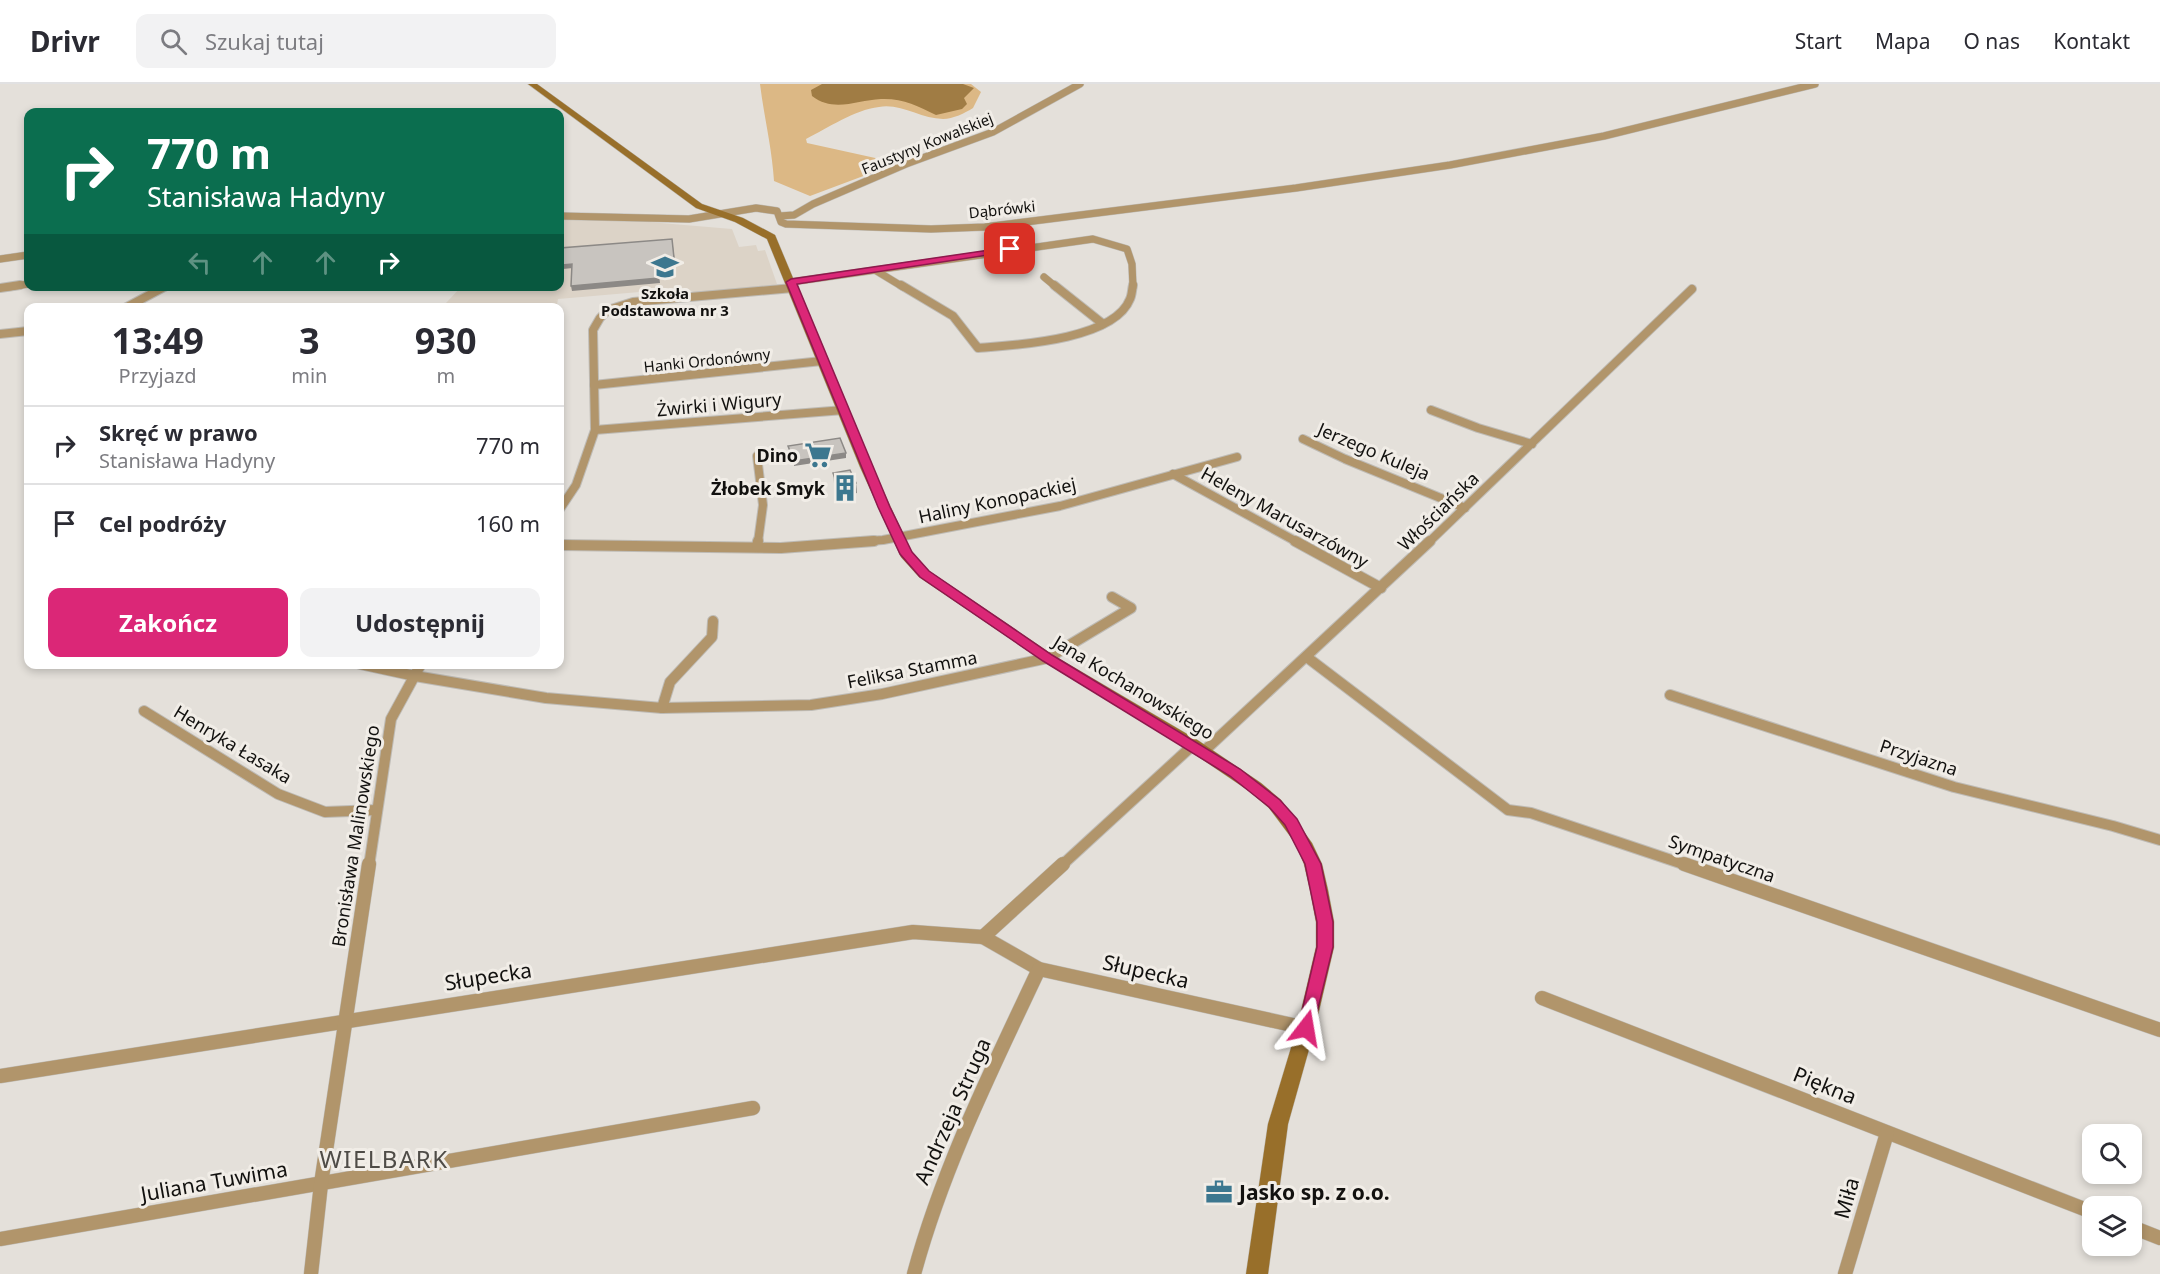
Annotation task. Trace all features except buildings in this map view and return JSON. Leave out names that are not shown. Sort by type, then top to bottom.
[{"type":"street","points":[[532,84],[696,204],[739,220],[742,214],[750,209]]},
{"type":"street","name":"Faustyny Kowalskiej","points":[[780,216],[794,215],[813,204],[906,164],[993,132],[1080,84]]},
{"type":"street","name":"Dąbrówki","points":[[780,216],[781,222],[789,224],[931,230],[985,227],[1380,176],[1604,136],[1815,84]]},
{"type":"street","points":[[684,219],[699,213],[696,204]]},
{"type":"street","points":[[564,216],[684,219],[750,209],[772,209],[780,216]]},
{"type":"street","name":"Jana Kochanowskiego","points":[[739,220],[766,234],[776,246],[866,467],[906,554],[924,574],[1048,658],[1235,772],[1275,804],[1291,823],[1313,864],[1325,922],[1325,947],[1306,1028],[1278,1124],[1257,1274]]},
{"type":"street","points":[[564,503],[576,485],[595,430],[592,330],[598,318],[613,306],[792,285],[910,263],[1093,239],[1127,249],[1131,255],[1134,290],[1131,301],[1114,318],[1072,337],[978,348],[953,316],[875,270]]},
{"type":"street","points":[[0,259],[24,256]]},
{"type":"street","points":[[1044,277],[1103,324]]},
{"type":"street","points":[[0,288],[24,285]]},
{"type":"street","name":"Włościańska","points":[[1198,748],[1308,658],[1692,289]]},
{"type":"street","points":[[134,303],[157,291]]},
{"type":"street","points":[[0,334],[24,332]]},
{"type":"street","name":"Hanki Ordonówny","points":[[594,386],[822,361]]},
{"type":"street","name":"Żwirki i Wigury","points":[[595,430],[844,410]]},
{"type":"street","points":[[1431,410],[1478,428],[1532,444]]},
{"type":"street","name":"Jerzego Kuleja","points":[[1303,439],[1345,459],[1465,508]]},
{"type":"street","points":[[757,456],[763,505],[757,547]]},
{"type":"street","name":"Heleny Marusarzówny","points":[[1100,494],[1237,457]]},
{"type":"street","name":"Heleny Marusarzówny","points":[[1173,474],[1381,588]]},
{"type":"street","name":"Haliny Konopackiej","points":[[564,545],[781,548],[898,538],[1060,506],[1100,494]]},
{"type":"street","name":"Feliksa Stamma","points":[[383,669],[546,698],[662,708],[811,705],[882,694],[1048,658],[1131,608],[1112,597]]},
{"type":"street","points":[[662,708],[670,682],[712,637],[713,621]]},
{"type":"street","name":"Sympatyczna","points":[[1308,658],[1508,810],[1531,813],[1705,871],[2160,1030]]},
{"type":"street","name":"Bronisława Malinowskiego","points":[[311,1274],[321,1184],[391,719],[418,669]]},
{"type":"street","name":"Przyjazna","points":[[1670,695],[1954,787],[2113,826],[2160,840]]},
{"type":"street","name":"Henryka Łasaka","points":[[144,711],[278,794],[325,812],[377,810]]},
{"type":"street","points":[[983,938],[1198,748]]},
{"type":"street","name":"Słupecka","points":[[0,1076],[913,932],[983,938],[1039,969],[1306,1028]]},
{"type":"street","name":"Andrzeja Struga","points":[[914,1274],[939,1194],[977,1102],[1039,969]]},
{"type":"street","name":"Piękna","points":[[1542,998],[1730,1069],[1887,1133],[2082,1208]]},
{"type":"street","name":"Juliana Tuwima","points":[[0,1239],[753,1108]]},
{"type":"street","name":"Miła","points":[[1845,1274],[1887,1133]]},
{"type":"street","points":[[2142,1231],[2160,1238]]},
{"type":"shaded area","points":[[760,84],[971,84],[981,92],[973,108],[951,118],[927,117],[895,107],[879,107],[851,116],[806,139],[807,143],[898,163],[810,196],[774,181]]},
{"type":"shaded area","points":[[822,84],[963,84],[974,88],[964,98],[967,104],[962,109],[936,115],[910,103],[889,99],[829,104],[812,96],[811,90]]},
{"type":"shaded area","name":"Szkoła Podstawowa nr 3","points":[[613,219],[732,229],[739,247],[756,245],[758,251],[765,250],[777,284],[695,293],[686,288],[558,299],[557,303],[446,303],[457,291],[564,291],[564,220]]},
{"type":"place","name":"Szkoła Podstawowa nr 3","points":[[665,267]]},
{"type":"place","name":"Dino","points":[[818,455]]},
{"type":"place","name":"Żłobek Smyk","points":[[845,488]]},
{"type":"place","name":"Jasko sp. z o.o.","points":[[1219,1192]]},
{"type":"district","name":"WIELBARK","points":[[384,1158]]},
{"type":"route","points":[[1010,249],[791,282],[866,467],[898,538],[906,554],[924,574],[1048,658],[1235,772],[1275,804],[1291,823],[1304,843],[1313,864],[1325,922],[1325,947],[1306,1028]]}]
